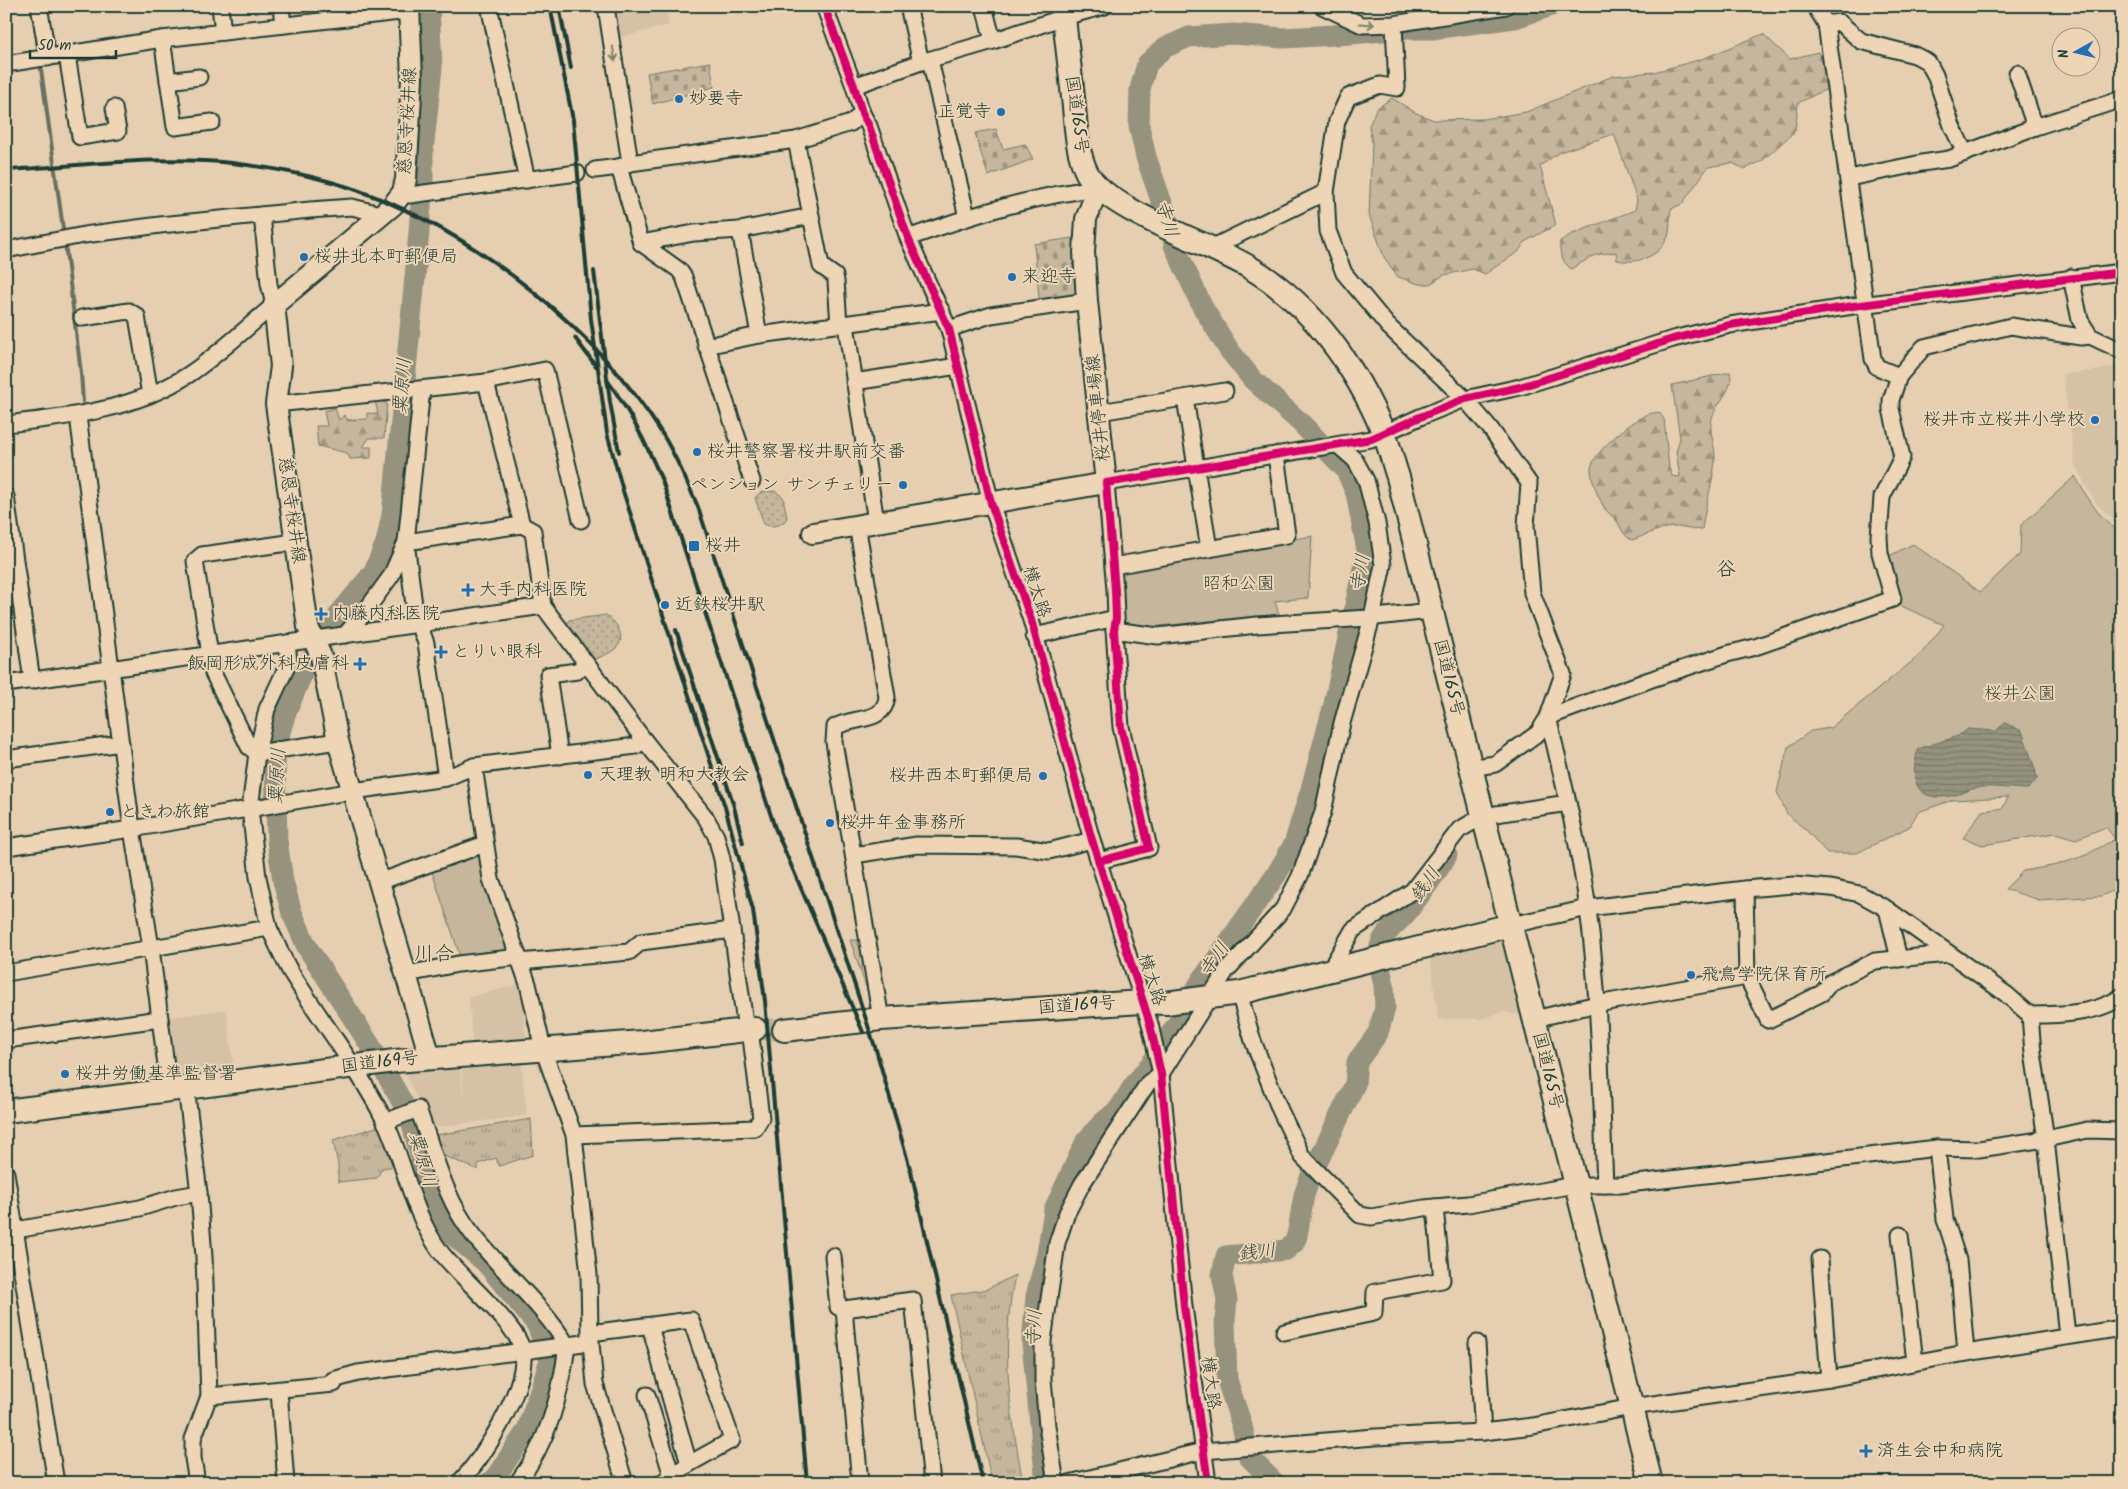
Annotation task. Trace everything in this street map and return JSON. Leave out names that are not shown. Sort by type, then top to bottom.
[{"type":"highway","name":"国道165号","points":[[1062,12],[1078,146],[1088,174],[1098,188],[1139,214],[1248,266],[1269,280],[1308,314],[1347,364],[1384,435],[1398,477],[1430,611],[1652,1483]]},
{"type":"highway","name":"国道169号","points":[[784,1030],[881,1019],[1142,1002],[1166,1003],[1239,993],[1511,925]]},
{"type":"highway","name":"国道169号","points":[[6,1111],[395,1060],[642,1042],[750,1029]]},
{"type":"main road","name":"慈恩寺桜井線","points":[[409,9],[412,79],[406,179],[407,193],[274,305],[281,366],[276,404],[295,542],[301,638],[321,656],[338,741],[430,1057]]},
{"type":"main road","name":"桜井停車場線","points":[[814,533],[1106,484],[1087,301],[1084,252],[1086,219],[1098,188]]},
{"type":"street","points":[[39,6],[42,59]]},
{"type":"street","points":[[220,6],[223,32]]},
{"type":"street","points":[[281,6],[283,24]]},
{"type":"street","points":[[606,6],[625,165],[641,242],[679,270],[684,277],[752,480]]},
{"type":"street","name":"横大路","points":[[824,6],[908,238],[949,329],[991,503],[1031,620],[1092,840],[1150,1024],[1161,1071],[1184,1306],[1208,1483]]},
{"type":"street","points":[[908,6],[926,61],[967,217]]},
{"type":"street","points":[[984,6],[993,41]]},
{"type":"street","points":[[854,86],[926,61],[993,41],[1062,12],[1105,6]]},
{"type":"street","points":[[1322,6],[1362,25],[1394,29],[1506,6]]},
{"type":"street","points":[[1815,6],[1826,24],[1873,359],[1877,367],[1899,376]]},
{"type":"street","points":[[493,7],[527,180]]},
{"type":"street","points":[[6,64],[162,39],[409,9]]},
{"type":"street","points":[[1826,24],[1839,22],[1862,41],[1915,55],[1928,62],[1935,75],[1952,126],[1964,153]]},
{"type":"street","points":[[1394,29],[1397,88],[1380,85],[1348,97],[1337,121],[1326,192],[1328,231],[1344,273],[1388,326],[1465,400],[1490,428],[1529,483],[1526,526],[1532,592],[1563,674],[1548,716],[1538,733],[1495,764],[1470,768]]},
{"type":"street","points":[[162,39],[175,127],[212,122]]},
{"type":"street","points":[[67,55],[80,137],[118,131],[114,108]]},
{"type":"street","points":[[2017,73],[2035,127]]},
{"type":"street","points":[[168,81],[199,77]]},
{"type":"street","points":[[1849,178],[1922,162],[1949,159],[2035,127],[2122,99]]},
{"type":"street","points":[[595,170],[796,140],[852,123],[862,113]]},
{"type":"street","points":[[796,140],[821,266],[835,276],[842,325],[854,382],[867,524],[887,697],[886,706],[878,715],[844,722],[835,727],[834,742],[881,1019]]},
{"type":"street","points":[[407,193],[432,192],[577,173]]},
{"type":"street","points":[[908,238],[967,217],[1027,199],[1098,188]]},
{"type":"street","points":[[1211,248],[1326,192]]},
{"type":"street","points":[[6,250],[160,225],[262,215],[352,207],[380,214]]},
{"type":"street","points":[[6,424],[78,416],[116,407],[150,395],[188,375],[274,305],[268,284],[262,215]]},
{"type":"street","points":[[641,242],[694,233],[740,230],[811,216]]},
{"type":"street","points":[[740,230],[759,335]]},
{"type":"street","points":[[1099,861],[1149,848],[1121,726],[1113,566],[1106,484],[1372,439],[1420,417],[1465,400],[1520,387],[1673,339],[1730,325],[2071,277],[2122,272]]},
{"type":"street","points":[[2071,277],[2080,320],[2090,336]]},
{"type":"street","points":[[949,329],[991,315],[1087,301]]},
{"type":"street","points":[[82,318],[129,311],[138,316],[150,395]]},
{"type":"street","points":[[706,346],[759,335],[942,311]]},
{"type":"street","points":[[1548,716],[1658,677],[1727,654],[1755,647],[1893,599],[1880,553],[1879,537],[1882,497],[1902,457],[1891,409],[1891,400],[1899,376],[1924,347],[2011,326],[2090,336],[2122,351]]},
{"type":"street","points":[[854,382],[958,366]]},
{"type":"street","points":[[276,404],[486,382],[545,370],[581,520]]},
{"type":"street","points":[[486,382],[527,528],[543,606],[644,740],[706,818],[716,836],[722,858],[732,930],[750,1029],[761,1118],[755,1128],[574,1135]]},
{"type":"street","points":[[418,389],[406,542],[416,613],[426,643],[446,778]]},
{"type":"street","points":[[1100,412],[1225,391]]},
{"type":"street","points":[[1186,398],[1208,550]]},
{"type":"street","points":[[78,416],[132,829],[160,1019],[178,1088],[199,1193],[204,1257],[209,1396],[193,1439],[192,1458],[197,1483]]},
{"type":"street","points":[[1056,1483],[1046,1426],[1043,1341],[1058,1243],[1067,1214],[1082,1184],[1148,1083],[1161,1071],[1203,998],[1283,909],[1300,876],[1323,812],[1342,723],[1383,564],[1366,480],[1355,460],[1337,446]]},
{"type":"street","points":[[1113,566],[1287,536],[1276,455]]},
{"type":"street","points":[[6,496],[32,681]]},
{"type":"street","points":[[406,542],[527,528]]},
{"type":"street","points":[[295,542],[202,555],[195,561],[209,655],[213,673],[250,747],[257,753],[338,741]]},
{"type":"street","points":[[345,635],[391,576],[406,542]]},
{"type":"street","points":[[6,684],[209,655],[301,638],[345,635],[543,606]]},
{"type":"street","points":[[1034,636],[1115,624],[1158,636],[1258,625],[1370,618],[1430,611]]},
{"type":"street","points":[[301,638],[267,709],[257,753],[254,808],[258,877],[269,928],[289,968],[358,1066],[361,1077],[386,1121],[423,1224],[440,1252],[490,1304],[516,1337],[524,1351],[522,1370],[512,1400],[486,1447],[459,1483]]},
{"type":"street","points":[[560,756],[548,675],[577,671],[586,664]]},
{"type":"street","points":[[1548,716],[1568,803],[1588,908],[1597,1004],[1605,1185]]},
{"type":"street","points":[[6,846],[132,829],[353,791],[446,778],[474,766],[636,746],[644,740]]},
{"type":"street","points":[[6,759],[122,743]]},
{"type":"street","points":[[474,766],[491,879],[528,984],[542,1049],[574,1135],[589,1275],[595,1384],[624,1483]]},
{"type":"street","points":[[1328,971],[1353,930],[1412,891],[1459,830],[1483,816],[1568,803]]},
{"type":"street","points":[[854,855],[916,845],[1016,846],[1049,851],[1092,840]]},
{"type":"street","points":[[379,882],[485,844]]},
{"type":"street","points":[[1511,925],[1588,908],[1745,889],[1794,884],[1830,888],[1860,894],[1887,910],[2006,994],[2030,1015],[2049,1015],[2087,1010],[2113,1003],[2122,996]]},
{"type":"street","points":[[1745,889],[1747,977],[1768,1020],[1822,994],[1831,982],[1875,961],[1948,954]]},
{"type":"street","points":[[1887,910],[1899,960]]},
{"type":"street","points":[[6,973],[269,928]]},
{"type":"street","points":[[407,974],[458,964],[629,952],[641,942],[732,930]]},
{"type":"street","points":[[1535,1019],[1597,1004],[1747,977]]},
{"type":"street","points":[[1239,993],[1252,1041],[1280,1110],[1302,1156],[1360,1215],[1370,1217],[1468,1204],[1575,1185],[1620,1185],[1936,1148],[1979,1149],[2046,1139],[2087,1130],[2122,1131]]},
{"type":"street","points":[[2030,1015],[2046,1139],[2067,1336]]},
{"type":"street","points":[[6,1040],[160,1019]]},
{"type":"street","points":[[386,1121],[418,1110],[454,1207],[471,1232],[534,1303],[565,1345],[562,1382],[551,1421],[530,1466],[516,1483]]},
{"type":"street","points":[[1936,1148],[1945,1218],[1958,1260],[1966,1353]]},
{"type":"street","points":[[6,1173],[56,1483]]},
{"type":"street","points":[[16,1230],[140,1208],[176,1197],[199,1193]]},
{"type":"street","points":[[1284,1332],[1374,1313],[1375,1292],[1442,1280],[1435,1207]]},
{"type":"street","points":[[1900,1235],[1915,1362]]},
{"type":"street","points":[[833,1256],[838,1307],[844,1309],[913,1300],[932,1483]]},
{"type":"street","points":[[1820,1259],[1829,1379]]},
{"type":"street","points":[[844,1309],[860,1483]]},
{"type":"street","points":[[209,1396],[334,1384],[333,1380],[358,1373],[565,1345],[650,1326],[691,1320],[732,1440],[666,1479],[647,1395]]},
{"type":"street","points":[[650,1326],[689,1464]]},
{"type":"street","points":[[1069,1483],[1203,1451],[1375,1437],[1483,1432],[1533,1426],[1632,1407],[1829,1379],[1966,1353],[2122,1328]]},
{"type":"street","points":[[1477,1343],[1483,1432]]},
{"type":"street","points":[[280,1390],[286,1483]]},
{"type":"shaded area","points":[[610,6],[666,6],[669,25],[615,39]]},
{"type":"shaded area","name":"桜井市立桜井小学校","points":[[2122,364],[2122,528],[2095,502],[2075,466],[2063,374],[2099,370]]},
{"type":"shaded area","points":[[2005,723],[2022,731],[2037,779],[2028,789],[1981,787],[1942,797],[1924,793],[1918,788],[1914,771],[1918,749],[1958,736],[1968,729],[1996,731]]},
{"type":"shaded area","points":[[1503,937],[1521,1015],[1504,1012],[1481,1019],[1438,1019],[1430,956]]},
{"type":"shaded area","points":[[521,984],[526,1039],[472,1041],[469,997]]},
{"type":"shaded area","points":[[226,1009],[234,1067],[175,1074],[167,1018]]},
{"type":"shaded area","points":[[521,1059],[527,1116],[430,1128],[403,1068],[460,1064],[463,1097],[462,1064]]},
{"type":"green space","points":[[1763,34],[1790,59],[1818,52],[1831,87],[1798,103],[1795,131],[1762,161],[1745,169],[1732,163],[1708,167],[1682,204],[1671,209],[1669,233],[1666,241],[1655,253],[1641,260],[1633,261],[1617,260],[1616,252],[1595,255],[1571,269],[1562,257],[1560,241],[1572,234],[1635,210],[1637,200],[1614,134],[1560,152],[1540,166],[1556,225],[1526,241],[1518,252],[1485,274],[1473,269],[1444,275],[1430,284],[1419,284],[1398,277],[1384,257],[1369,215],[1372,143],[1369,126],[1376,109],[1392,98],[1416,113],[1434,120],[1483,119],[1526,112],[1613,76],[1654,72],[1702,59]]},
{"type":"green space","points":[[710,62],[714,87],[653,104],[647,73]]},
{"type":"green space","points":[[996,129],[1003,149],[1025,144],[1033,159],[988,176],[975,133]]},
{"type":"green space","points":[[1079,237],[1084,297],[1040,308],[1034,244]]},
{"type":"green space","points":[[1730,372],[1731,378],[1728,390],[1714,412],[1711,423],[1715,460],[1702,529],[1693,530],[1672,527],[1660,529],[1632,540],[1624,534],[1616,520],[1605,509],[1600,500],[1591,474],[1593,462],[1614,437],[1641,417],[1659,412],[1664,419],[1669,468],[1672,476],[1680,477],[1676,452],[1680,438],[1672,385]]},
{"type":"green space","points":[[375,400],[387,403],[384,438],[369,438],[363,447],[371,447],[371,458],[350,459],[347,453],[318,446],[316,426],[327,426],[324,411],[335,408],[339,420],[344,415],[348,420],[367,419],[367,413],[378,414]]},
{"type":"green space","name":"桜井公園","points":[[2075,476],[2100,515],[2122,533],[2122,887],[2101,896],[2039,900],[2005,889],[2023,871],[2057,865],[2086,855],[2115,839],[2106,827],[2076,839],[2055,833],[1983,845],[1963,838],[1982,811],[2003,808],[2008,797],[1953,800],[1918,812],[1909,827],[1857,853],[1827,853],[1806,830],[1787,814],[1777,792],[1788,747],[1811,731],[1830,728],[1920,655],[1944,625],[1901,606],[1887,557],[1913,544],[1980,592],[2020,554],[2021,525]]},
{"type":"green space","points":[[775,491],[783,497],[787,518],[777,526],[770,526],[764,524],[755,498],[761,493]]},
{"type":"green space","name":"昭和公園","points":[[1312,536],[1308,598],[1275,601],[1279,614],[1130,629],[1121,618],[1118,569]]},
{"type":"green space","points":[[606,615],[617,625],[621,635],[619,645],[613,651],[593,660],[567,624],[569,620]]},
{"type":"green space","points":[[478,852],[483,855],[511,950],[509,953],[464,959],[459,953],[432,872],[433,867]]},
{"type":"green space","points":[[850,940],[862,940],[871,1002]]},
{"type":"green space","points":[[531,1119],[533,1155],[499,1166],[496,1158],[478,1164],[478,1170],[442,1155],[430,1136]]},
{"type":"green space","points":[[383,1125],[398,1166],[382,1168],[377,1178],[338,1182],[338,1165],[333,1140]]},
{"type":"green space","points":[[1015,1275],[1008,1328],[1008,1379],[1023,1483],[992,1483],[951,1295],[987,1289]]},
{"type":"waterway","name":"粟原川","points":[[429,6],[432,67],[423,152],[423,181],[417,256],[392,515],[386,543],[373,573],[340,613],[303,672],[285,715],[278,739],[275,762],[277,840],[283,881],[292,913],[307,947],[370,1045],[410,1116],[428,1184],[440,1213],[454,1236],[486,1263],[537,1325],[550,1360],[527,1430],[495,1478],[489,1483]]},
{"type":"waterway","name":"寺川","points":[[1046,1483],[1032,1343],[1036,1296],[1047,1254],[1054,1210],[1086,1141],[1102,1123],[1119,1109],[1132,1088],[1156,1057],[1184,1013],[1199,984],[1276,875],[1294,844],[1334,704],[1367,550],[1356,493],[1346,470],[1301,423],[1253,380],[1229,350],[1202,306],[1174,245],[1173,235],[1146,157],[1139,126],[1140,89],[1147,64],[1164,48],[1189,37],[1233,34],[1284,38],[1404,29],[1432,29],[1515,18],[1551,6]]},
{"type":"waterway","points":[[35,25],[39,55]]},
{"type":"waterway","points":[[40,62],[64,236]]},
{"type":"waterway","points":[[65,243],[83,402]]},
{"type":"waterway","name":"銭川","points":[[1379,951],[1383,939],[1408,911],[1447,855]]},
{"type":"waterway","name":"銭川","points":[[1275,1483],[1249,1457],[1242,1426],[1227,1380],[1225,1320],[1227,1300],[1222,1275],[1226,1256],[1286,1250],[1294,1243],[1297,1236],[1304,1195],[1310,1178],[1355,1084],[1357,1062],[1378,1033],[1385,1008],[1384,985],[1381,972]]},
{"type":"tunnel","points":[[755,1029],[784,1030]]},
{"type":"railway","points":[[550,6],[573,120],[591,319],[607,433],[623,491],[725,807],[753,910],[765,1001],[807,1483]]},
{"type":"railway","points":[[559,6],[571,68]]},
{"type":"railway","points":[[6,170],[119,162],[204,161],[278,170],[309,176],[354,189],[398,207],[443,230],[486,257],[528,288],[567,321],[636,396],[663,435],[682,470],[698,507],[877,1053],[911,1172],[983,1483]]},
{"type":"railway","points":[[594,271],[610,402],[619,452]]},
{"type":"railway","points":[[575,338],[596,366]]},
{"type":"railway","points":[[607,380],[638,430],[663,483],[775,828],[863,1032]]},
{"type":"railway","points":[[676,630],[733,803],[743,843]]},
{"type":"cycle path","points":[[824,6],[908,238],[949,329],[991,503],[1031,620],[1092,840],[1150,1024],[1161,1074],[1184,1306],[1208,1483]]},
{"type":"cycle path","points":[[1099,861],[1149,848],[1121,727],[1114,630],[1116,618],[1115,590],[1106,483],[1371,439],[1465,399],[1520,387],[1673,339],[1730,325],[1853,306],[2122,272]]},
{"type":"place","name":"妙要寺","points":[[679,99]]},
{"type":"place","name":"正覚寺","points":[[1001,112]]},
{"type":"place","name":"桜井北本町郵便局","points":[[304,257]]},
{"type":"place","name":"来迎寺","points":[[1012,277]]},
{"type":"place","name":"桜井市立桜井小学校","points":[[2095,420]]},
{"type":"place","name":"桜井警察署桜井駅前交番","points":[[697,452]]},
{"type":"place","name":"ペンション サンチェリー","points":[[903,485]]},
{"type":"place","name":"桜井","points":[[694,546]]},
{"type":"place","name":"大手内科医院","points":[[468,590]]},
{"type":"place","name":"近鉄桜井駅","points":[[665,605]]},
{"type":"place","name":"内藤内科医院","points":[[321,614]]},
{"type":"place","name":"とりい眼科","points":[[441,652]]},
{"type":"place","name":"飯岡形成外科皮膚科","points":[[360,664]]},
{"type":"place","name":"天理教 明和大教会","points":[[588,775]]},
{"type":"place","name":"桜井西本町郵便局","points":[[1043,776]]},
{"type":"place","name":"ときわ旅館","points":[[110,812]]},
{"type":"place","name":"桜井年金事務所","points":[[830,823]]},
{"type":"place","name":"飛鳥学院保育所","points":[[1691,975]]},
{"type":"place","name":"桜井労働基準監督署","points":[[65,1074]]},
{"type":"place","name":"済生会中和病院","points":[[1866,1451]]},
{"type":"district","name":"谷","points":[[1726,570]]},
{"type":"district","name":"川合","points":[[434,955]]}]
